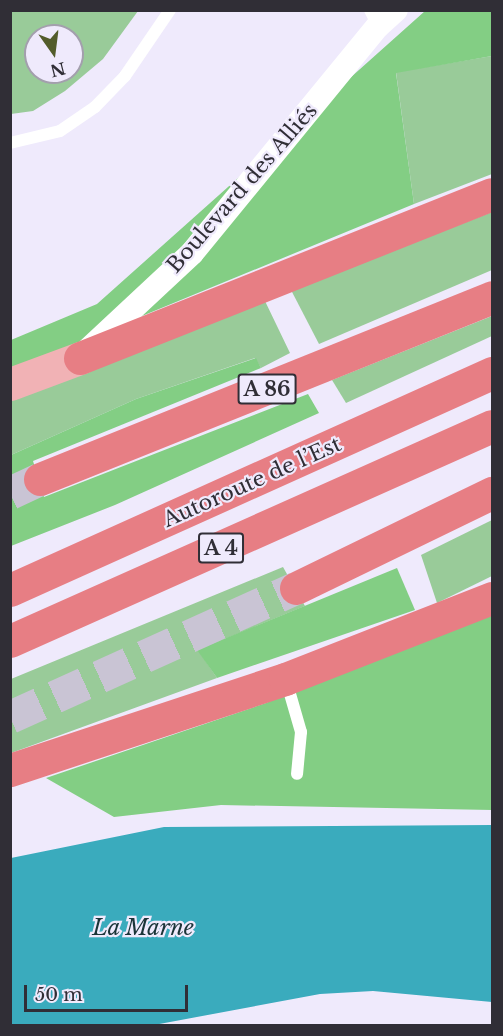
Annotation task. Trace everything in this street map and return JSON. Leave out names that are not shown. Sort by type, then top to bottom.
[{"type":"highway","points":[[80,358],[492,194]]},
{"type":"highway","name":"A 86","points":[[40,479],[492,297]]},
{"type":"highway","name":"Autoroute de l’Est","points":[[10,590],[492,373]]},
{"type":"highway","name":"A 4","points":[[10,641],[492,426]]},
{"type":"highway","points":[[296,588],[492,493]]},
{"type":"highway","points":[[10,770],[285,679],[492,598]]},
{"type":"main road","points":[[10,384],[80,358]]},
{"type":"street","name":"Boulevard des Alliés","points":[[80,358],[192,253],[381,16]]},
{"type":"lane","points":[[10,143],[60,131],[95,107],[125,76],[170,10]]},
{"type":"lane","points":[[285,679],[301,732],[297,774]]},
{"type":"green space","points":[[11,10],[138,11],[103,59],[84,75],[84,24],[24,24],[24,84],[73,84],[33,111],[11,114]]},
{"type":"green space","points":[[425,11],[492,11],[492,56],[396,73],[414,204],[11,370],[11,340],[97,304]]},
{"type":"green space","points":[[492,56],[492,174],[414,204],[396,72]]},
{"type":"green space","points":[[492,212],[492,270],[319,344],[291,290]]},
{"type":"green space","points":[[264,299],[290,353],[261,368],[255,358],[136,399],[11,455],[11,401]]},
{"type":"green space","points":[[492,316],[492,336],[346,403],[332,380]]},
{"type":"green space","points":[[256,358],[261,368],[33,461],[44,497],[308,394],[319,413],[115,505],[11,546],[11,455],[136,399]]},
{"type":"green space","points":[[492,520],[492,576],[437,603],[421,555]]},
{"type":"green space","points":[[283,567],[305,606],[198,650],[217,678],[11,753],[11,679]]},
{"type":"green space","points":[[397,568],[415,610],[217,678],[197,650]]},
{"type":"green space","points":[[492,603],[492,810],[221,805],[114,817],[46,778],[266,703]]},
{"type":"water","name":"La Marne","points":[[492,825],[492,1002],[373,991],[320,994],[154,1025],[11,1025],[11,858],[164,827]]},
{"type":"tunnel","points":[[10,493],[40,479]]},
{"type":"tunnel","points":[[10,717],[296,588]]}]
